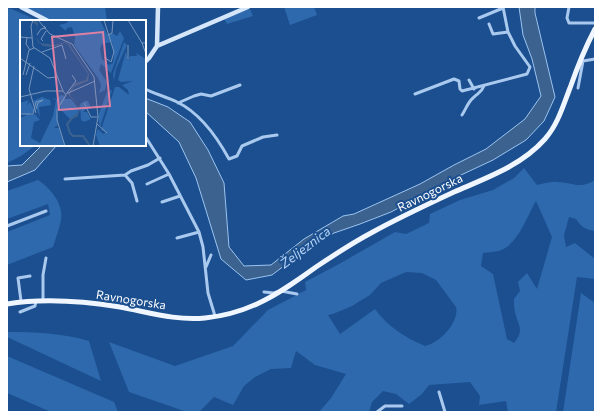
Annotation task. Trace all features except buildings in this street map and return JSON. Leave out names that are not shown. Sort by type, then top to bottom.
[{"type":"main road","points":[[21,7],[46,20]]},
{"type":"main road","points":[[146,61],[157,46],[158,7]]},
{"type":"main road","points":[[157,46],[248,7]]},
{"type":"main road","name":"Ravnogorska","points":[[7,304],[21,301],[74,301],[180,318],[203,318],[247,309],[281,291],[345,248],[372,232],[516,163],[528,154],[544,140],[558,121],[595,29]]},
{"type":"street","points":[[569,7],[567,18],[569,23],[595,23]]},
{"type":"street","points":[[415,94],[454,79],[459,82],[460,89],[462,91],[527,74],[530,67],[515,46],[508,32],[503,8],[479,18]]},
{"type":"street","points":[[489,24],[493,34],[508,32]]},
{"type":"street","points":[[578,88],[582,61],[595,59]]},
{"type":"street","points":[[469,80],[474,89]]},
{"type":"street","points":[[178,103],[201,94],[211,96],[240,85]]},
{"type":"street","points":[[462,115],[470,101],[474,96],[481,93],[484,86]]},
{"type":"street","points":[[146,90],[178,103],[197,117],[212,132],[228,159],[237,156],[242,146],[263,136],[277,135]]},
{"type":"street","points":[[146,137],[170,174],[199,232],[203,247],[208,293],[215,316]]},
{"type":"street","points":[[65,179],[125,176],[131,171],[148,166],[160,158]]},
{"type":"street","points":[[147,184],[170,174]]},
{"type":"street","points":[[125,176],[132,183],[137,201]]},
{"type":"street","points":[[162,202],[180,196]]},
{"type":"street","points":[[7,226],[46,211]]},
{"type":"street","points":[[177,238],[199,232]]},
{"type":"street","points":[[206,269],[211,256]]},
{"type":"street","points":[[44,301],[43,275],[46,258]]},
{"type":"street","points":[[21,301],[18,278],[30,276]]},
{"type":"street","points":[[264,292],[274,293],[279,290],[297,294]]},
{"type":"street","points":[[20,312],[35,306],[36,301]]},
{"type":"street","points":[[439,392],[444,412]]},
{"type":"street","points":[[377,412],[385,406],[402,406]]},
{"type":"shaded area","points":[[26,7],[105,7],[107,20],[49,20]]},
{"type":"shaded area","points":[[284,7],[314,7],[317,15],[290,25]]},
{"type":"shaded area","points":[[9,8],[37,20],[20,20],[20,146],[35,146],[21,156],[7,163],[7,11]]},
{"type":"shaded area","points":[[250,9],[253,16],[227,24],[224,19]]},
{"type":"shaded area","points":[[524,168],[537,185],[550,182],[562,182],[584,185],[595,180],[595,231],[584,228],[576,219],[569,217],[564,235],[566,247],[575,243],[595,259],[595,279],[577,277],[556,412],[508,412],[506,401],[479,405],[480,396],[470,382],[429,385],[422,394],[409,404],[396,394],[383,391],[372,402],[369,412],[319,412],[331,398],[346,374],[315,365],[296,351],[291,368],[271,369],[255,377],[244,386],[233,405],[214,397],[199,412],[187,412],[129,392],[109,342],[175,366],[233,346],[268,310],[306,290],[305,282],[395,232],[406,234],[429,223],[430,214],[460,200],[493,190],[514,178]],"holes":[[[536,201],[552,237],[537,289],[527,273],[518,282],[520,291],[514,299],[514,304],[520,331],[514,343],[507,339],[493,274],[481,266],[483,253],[499,251],[512,243]],[[406,272],[422,273],[436,280],[456,307],[456,317],[444,335],[435,342],[425,346],[392,327],[375,309],[340,334],[328,315],[352,306],[370,295],[381,283]]]},
{"type":"shaded area","points":[[38,180],[47,187],[55,197],[60,208],[61,220],[53,247],[7,265],[7,232],[50,215],[48,204],[7,219],[7,191]]},
{"type":"shaded area","points":[[581,293],[595,303],[595,412],[563,412]]},
{"type":"shaded area","points":[[7,332],[28,332],[69,336],[89,341],[101,381],[7,337]]},
{"type":"shaded area","points":[[7,356],[114,402],[118,412],[51,412],[7,393]]},
{"type":"water","name":"Željeznica","points":[[519,7],[535,7],[535,13],[555,97],[544,121],[526,140],[493,160],[391,212],[334,233],[297,256],[272,275],[246,280],[221,259],[196,178],[179,142],[146,112],[146,98],[168,107],[190,122],[208,150],[224,183],[229,247],[244,266],[271,265],[304,239],[343,216],[354,214],[420,184],[486,149],[525,119],[541,96],[532,59],[523,35]]},
{"type":"water","points":[[41,146],[56,146],[35,170],[7,182],[7,166],[22,165]]}]
